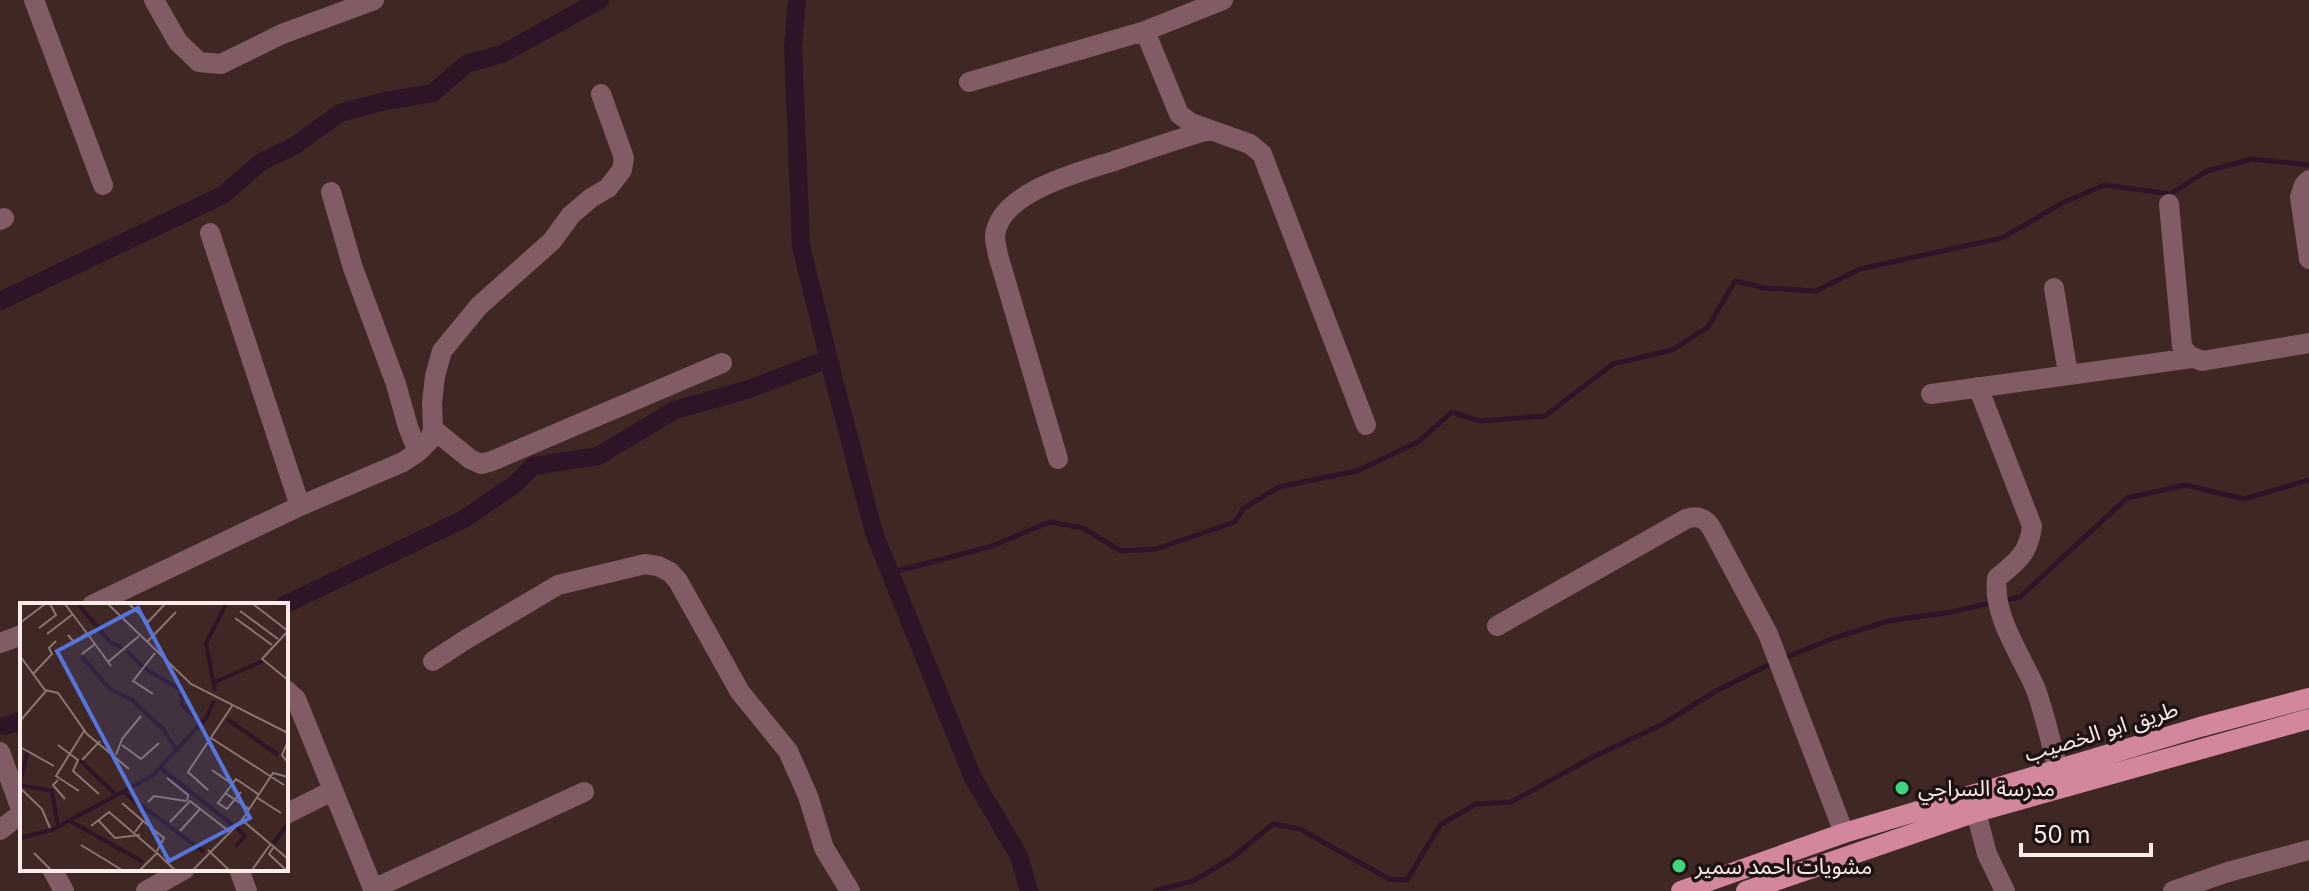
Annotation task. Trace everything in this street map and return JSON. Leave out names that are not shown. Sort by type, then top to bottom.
[{"type":"main road","name":"طريق ابو الخصيب","points":[[1746,891],[2309,698]]},
{"type":"main road","name":"طريق ابو الخصيب","points":[[1681,891],[1844,833],[2058,770],[2202,737],[2309,719]]},
{"type":"street","points":[[34,0],[103,185]]},
{"type":"street","points":[[154,0],[178,42],[199,62],[221,64],[282,34],[374,0]]},
{"type":"street","points":[[969,82],[1145,31],[1223,0]]},
{"type":"street","points":[[1145,31],[1179,114],[1208,130],[1238,138],[1262,154],[1366,425]]},
{"type":"street","points":[[96,603],[300,506],[403,462],[430,440],[435,376],[442,351],[479,306],[552,241],[571,215],[608,188],[622,170],[624,158],[601,94]]},
{"type":"street","points":[[1058,459],[998,255],[997,229],[1016,204],[1048,183],[1208,130]]},
{"type":"street","points":[[2309,180],[2300,197],[2309,259]]},
{"type":"street","points":[[331,192],[353,268],[418,452]]},
{"type":"street","points":[[2169,204],[2182,346],[2192,358]]},
{"type":"street","points":[[210,233],[300,506]]},
{"type":"street","points":[[2054,288],[2068,374]]},
{"type":"street","points":[[1931,394],[2192,358],[2202,361],[2309,343]]},
{"type":"street","points":[[433,429],[470,459],[481,464],[722,363]]},
{"type":"street","points":[[1978,387],[2032,526],[2030,539],[2019,560],[1997,578],[1996,587],[2003,617],[2036,691],[2058,770]]},
{"type":"street","points":[[1497,626],[1686,519],[1696,517],[1710,524],[1768,634],[1844,833]]},
{"type":"street","points":[[433,661],[558,585],[645,564],[670,572],[685,592],[740,692],[788,751],[808,796],[824,848],[850,891]]},
{"type":"street","points":[[0,643],[20,636]]},
{"type":"street","points":[[288,692],[296,699],[374,890],[584,792]]},
{"type":"street","points":[[0,752],[20,807]]},
{"type":"street","points":[[288,813],[332,791]]},
{"type":"street","points":[[1976,812],[1987,854],[2005,891]]},
{"type":"street","points":[[0,830],[20,815]]},
{"type":"street","points":[[2173,891],[2309,850]]},
{"type":"street","points":[[53,871],[64,891]]},
{"type":"street","points":[[146,891],[181,871]]},
{"type":"street","points":[[240,871],[247,891]]},
{"type":"waterway","points":[[0,301],[223,195],[261,162],[294,146],[340,113],[433,93],[466,64],[502,54],[600,0]]},
{"type":"waterway","points":[[797,0],[793,47],[801,246],[833,376],[874,533],[973,778],[1019,856],[1029,891]]},
{"type":"waterway","points":[[890,573],[992,546],[1050,522],[1083,528],[1121,551],[1156,549],[1235,522],[1244,508],[1279,487],[1357,471],[1418,442],[1452,412],[1480,421],[1545,416],[1613,364],[1672,350],[1708,327],[1735,281],[1765,288],[1816,291],[1860,269],[2002,238],[2064,202],[2105,185],[2170,194],[2207,171],[2252,159],[2309,165]]},
{"type":"waterway","points":[[288,603],[464,519],[515,484],[533,466],[598,456],[675,410],[746,390],[829,359]]},
{"type":"waterway","points":[[2005,600],[2020,597],[2127,498],[2185,485],[2244,499],[2309,480]]},
{"type":"waterway","points":[[1782,659],[1888,621],[1995,602]]},
{"type":"waterway","points":[[1155,891],[1193,881],[1232,858],[1273,824],[1300,829],[1389,879],[1407,880],[1440,825],[1476,804],[1511,802],[1593,757],[1661,725],[1716,691],[1772,663]]},
{"type":"waterway","points":[[5,726],[20,721]]},
{"type":"place","name":"مدرسة السراجي","points":[[1902,788]]},
{"type":"place","name":"مشويات احمد سمير","points":[[1679,866]]}]
